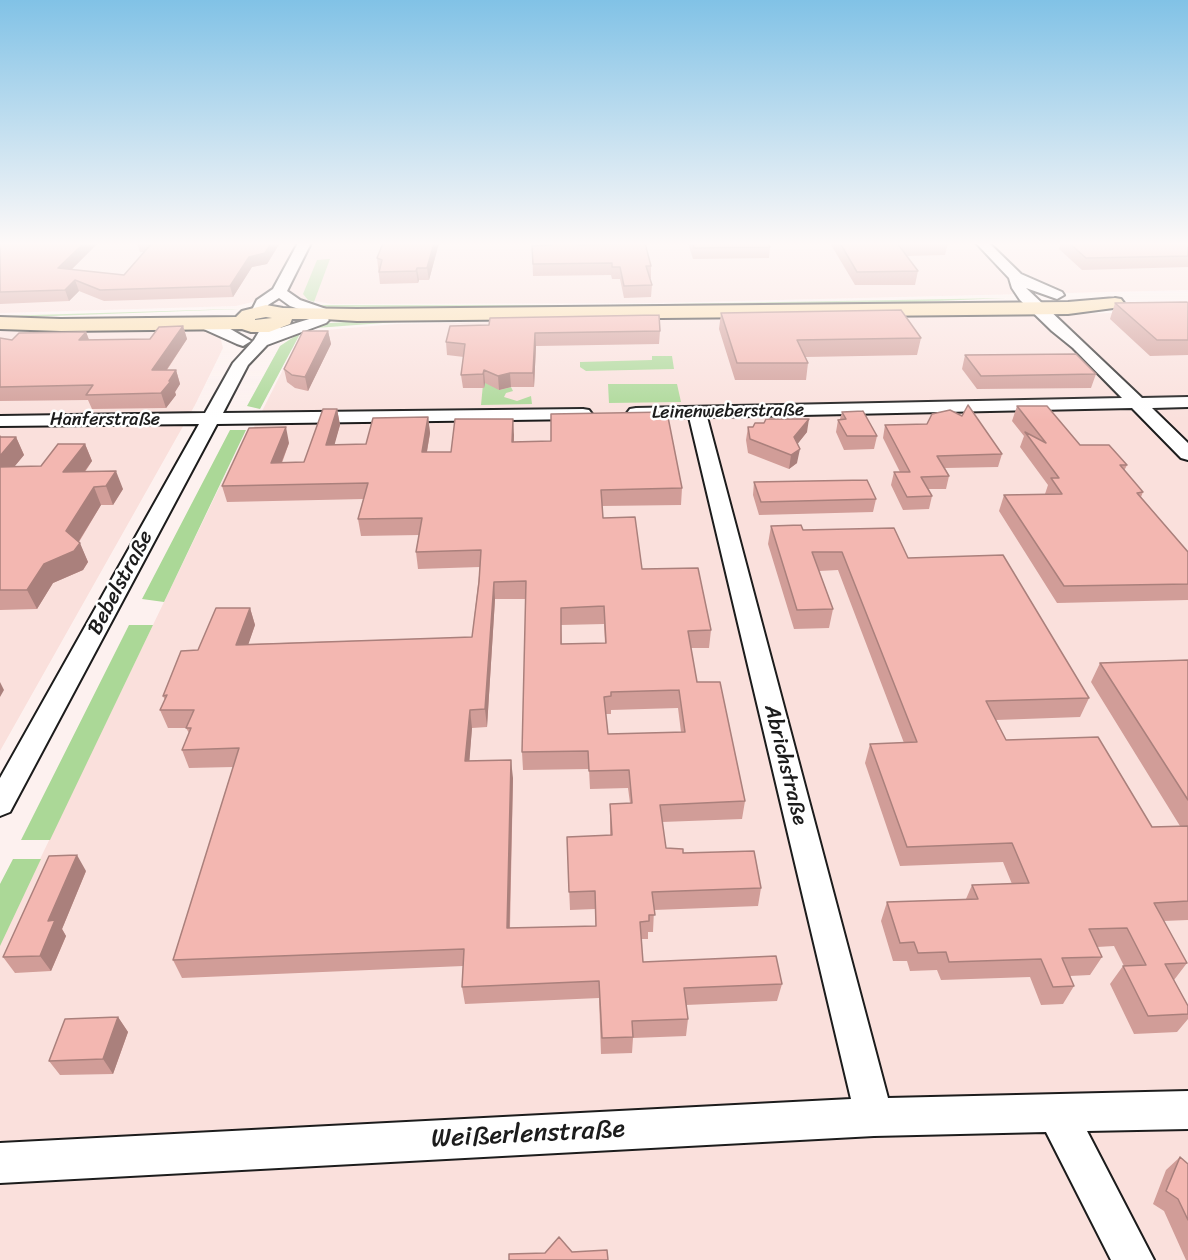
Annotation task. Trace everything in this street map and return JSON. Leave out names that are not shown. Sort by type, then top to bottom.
[{"type":"main road","points":[[962,307],[983,303],[1106,306],[1115,303],[1135,303]]},
{"type":"main road","points":[[0,323],[48,319],[248,323],[256,327],[280,310],[323,316],[962,307],[982,309],[1040,303]]},
{"type":"main road","points":[[28,322],[61,325],[248,323]]},
{"type":"street","name":"Bebelstraße","points":[[0,804],[241,363],[261,342],[283,302]]},
{"type":"street","name":"Bebelstraße","points":[[241,363],[248,323],[262,303],[280,310]]},
{"type":"street","points":[[280,310],[295,303],[323,316]]},
{"type":"street","points":[[1040,303],[1057,328],[1079,345],[1188,454]]},
{"type":"street","points":[[1040,303],[1068,325],[1079,345]]},
{"type":"street","points":[[261,342],[323,316]]},
{"type":"street","points":[[1139,403],[1188,402]]},
{"type":"street","name":"Leinenweberstraße","points":[[620,414],[1139,403]]},
{"type":"street","name":"Abrichstraße","points":[[697,413],[874,1117]]},
{"type":"street","points":[[209,420],[600,414]]},
{"type":"street","name":"Hanferstraße","points":[[0,421],[209,420]]},
{"type":"street","name":"Weißerlenstraße","points":[[0,1163],[874,1117],[1188,1110]]},
{"type":"street","points":[[1057,1113],[1133,1260]]},
{"type":"shaded area","points":[[0,302],[258,302],[236,306],[0,313]]},
{"type":"shaded area","points":[[319,302],[703,302],[654,303],[332,304]]},
{"type":"shaded area","points":[[1188,312],[1188,1260],[0,1260],[0,942],[247,430],[253,429],[302,332],[397,324]]},
{"type":"shaded area","points":[[189,329],[208,331],[220,336],[223,348],[195,405],[0,751],[0,331]]},
{"type":"green space","points":[[920,302],[848,305],[336,308],[314,305]]},
{"type":"green space","points":[[239,309],[0,318],[0,316]]},
{"type":"green space","points":[[762,312],[826,315],[1011,316],[770,315],[396,322],[301,328],[316,324],[390,319]]},
{"type":"green space","points":[[301,332],[260,409],[247,406],[280,346]]},
{"type":"green space","points":[[487,343],[499,390],[511,387],[513,391],[506,393],[504,397],[517,401],[531,396],[532,404],[481,405]]},
{"type":"green space","points":[[652,356],[672,356],[674,369],[586,371],[580,367],[580,362],[652,360]]},
{"type":"green space","points":[[608,384],[677,384],[681,402],[609,403]]},
{"type":"green space","points":[[230,430],[246,430],[164,602],[142,599]]},
{"type":"green space","points":[[129,625],[153,625],[50,840],[21,840]]},
{"type":"green space","points":[[13,859],[41,859],[0,946],[0,884]]},
{"type":"building","points":[[1187,302],[1188,340],[1157,340],[1115,303]]},
{"type":"building","points":[[901,310],[921,338],[797,340],[808,363],[737,363],[721,313]]},
{"type":"building","points":[[659,315],[660,331],[535,333],[533,373],[510,373],[498,376],[484,370],[483,374],[461,375],[465,344],[446,342],[450,326],[489,325],[490,318]]},
{"type":"building","points":[[183,326],[152,370],[176,370],[169,381],[171,381],[161,393],[86,395],[93,385],[0,387],[0,338],[12,340],[19,333],[86,332],[79,340],[150,339],[159,327]]},
{"type":"building","points":[[303,331],[328,331],[305,377],[292,375],[284,369]]},
{"type":"building","points":[[1076,354],[1096,374],[981,376],[965,355]]},
{"type":"building","points":[[968,405],[1002,454],[937,456],[949,476],[921,477],[932,496],[907,497],[894,472],[910,472],[885,425],[927,424],[932,414],[950,410],[962,416]]},
{"type":"building","points":[[1017,406],[1047,406],[1080,445],[1109,445],[1127,465],[1120,465],[1143,492],[1137,493],[1188,552],[1188,584],[1064,586],[1004,495],[1062,494],[1051,478],[1059,478],[1025,432],[1046,443]]},
{"type":"building","points":[[323,409],[337,409],[326,445],[366,444],[373,418],[428,417],[422,452],[451,452],[455,419],[513,419],[512,442],[551,441],[551,414],[667,412],[682,488],[601,490],[603,518],[635,517],[642,569],[698,568],[711,630],[688,631],[697,682],[720,682],[745,801],[660,805],[666,848],[683,849],[683,853],[754,851],[761,888],[652,892],[655,915],[649,915],[649,921],[640,922],[643,962],[776,956],[782,984],[684,988],[688,1019],[632,1021],[633,1037],[602,1038],[599,981],[462,987],[464,949],[173,960],[239,748],[182,750],[191,728],[186,728],[194,710],[160,710],[167,695],[163,696],[181,651],[198,650],[216,608],[250,608],[236,645],[472,637],[481,550],[416,552],[422,518],[358,519],[368,483],[222,486],[249,428],[286,427],[271,463],[304,462]],"holes":[[[526,581],[522,752],[588,751],[589,771],[629,770],[632,803],[610,804],[612,835],[567,837],[569,892],[595,891],[596,926],[507,928],[511,760],[465,761],[470,710],[485,709],[494,582]],[[604,606],[606,643],[561,644],[561,608]],[[679,690],[685,732],[608,734],[604,697],[611,696],[611,692]]]},
{"type":"building","points":[[863,411],[877,436],[847,436],[838,420],[846,419],[842,412]]},
{"type":"building","points":[[766,419],[809,419],[794,437],[800,449],[791,455],[750,439],[748,427],[753,427],[755,423],[764,423]]},
{"type":"building","points":[[0,437],[16,437],[0,456]]},
{"type":"building","points":[[58,444],[85,444],[63,472],[116,471],[106,486],[94,487],[66,531],[80,543],[74,551],[44,564],[27,590],[0,590],[0,467],[41,466]]},
{"type":"building","points":[[867,480],[876,499],[761,502],[754,482]]},
{"type":"building","points":[[801,525],[803,530],[894,528],[908,558],[1003,555],[1089,698],[986,701],[1006,740],[1098,737],[1152,827],[1188,826],[1188,901],[1154,903],[1187,963],[1165,964],[1188,1006],[1188,1014],[1148,1016],[1123,966],[1146,965],[1127,928],[1089,929],[1102,957],[1062,958],[1074,986],[1053,987],[1041,959],[949,962],[946,952],[918,953],[914,942],[900,943],[887,902],[978,899],[972,885],[1029,883],[1012,843],[907,847],[870,744],[917,742],[842,552],[812,552],[833,609],[797,610],[771,526]]},
{"type":"building","points":[[1188,660],[1188,800],[1100,663]]},
{"type":"building","points":[[77,855],[48,921],[55,920],[40,956],[3,957],[49,856]]},
{"type":"building","points":[[118,1017],[103,1059],[49,1061],[65,1019]]},
{"type":"building","points":[[1180,1157],[1188,1164],[1188,1220],[1178,1199],[1166,1191]]},
{"type":"building","points":[[559,1237],[572,1252],[607,1250],[608,1260],[509,1260],[509,1254],[545,1253]]}]
